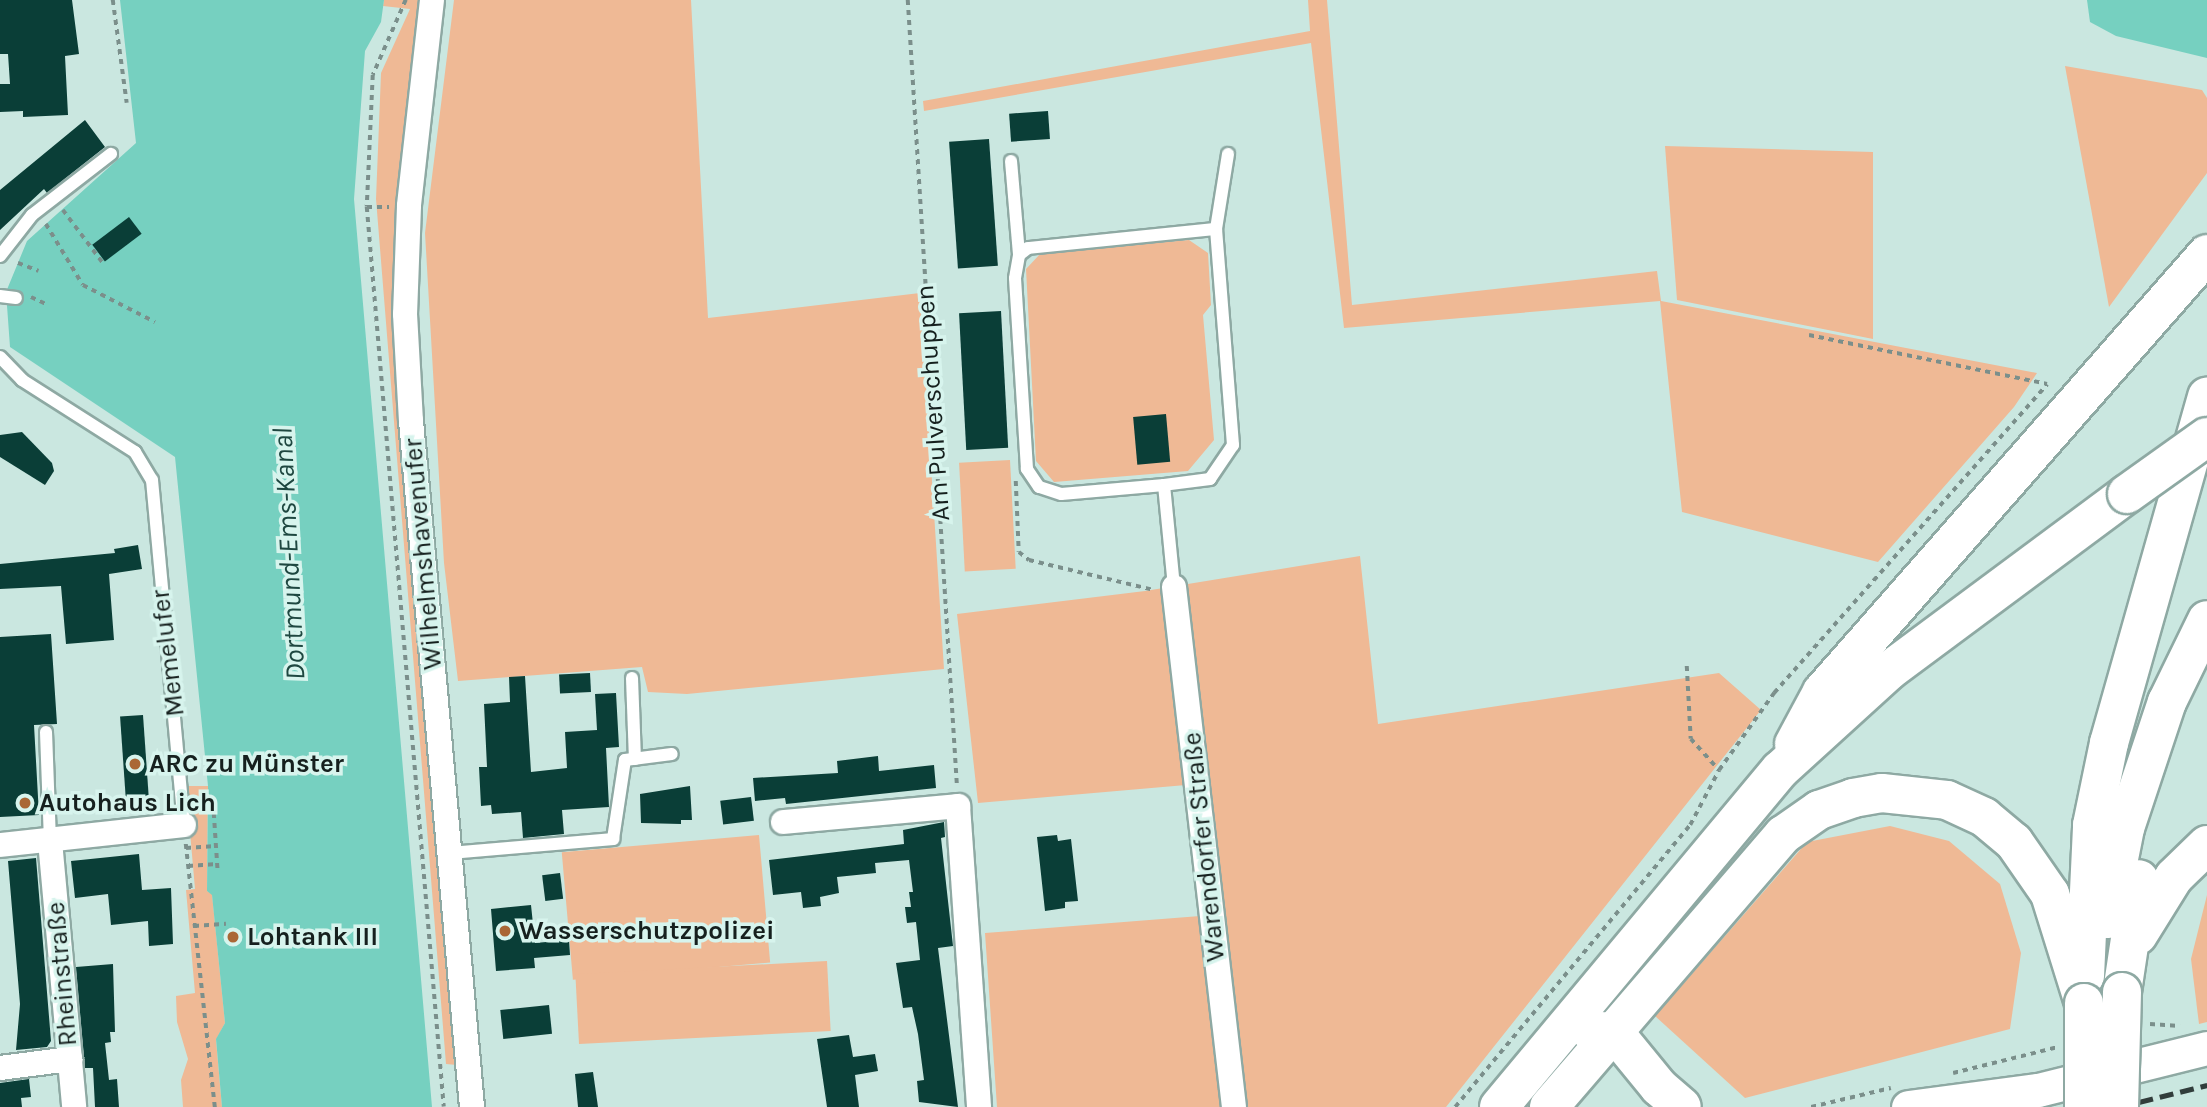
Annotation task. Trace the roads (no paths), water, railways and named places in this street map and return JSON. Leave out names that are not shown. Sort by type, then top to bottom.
[{"type":"highway","points":[[1780,769],[1822,692],[2207,254]]},
{"type":"highway","points":[[2084,1107],[2084,1003],[2092,825],[2106,757],[2207,397]]},
{"type":"highway","points":[[1499,1107],[1780,769],[1890,670],[2207,437]]},
{"type":"highway","points":[[2084,1003],[2099,959],[2125,828],[2167,702],[2207,620]]},
{"type":"highway","points":[[2119,1107],[2122,992],[2139,880],[2166,778],[2207,678]]},
{"type":"highway","points":[[1549,1107],[1574,1091],[1614,1032],[1783,835],[1819,810],[1882,793],[1947,800],[1984,817],[2014,842],[2050,894],[2084,1003]]},
{"type":"highway","points":[[2129,952],[2174,877],[2207,845]]},
{"type":"highway","points":[[1563,1030],[1614,1032],[1659,1087],[1682,1107]]},
{"type":"main road","points":[[2003,1107],[2038,1090],[2195,1037]]},
{"type":"main road","points":[[1904,1096],[2038,1090]]},
{"type":"street","name":"Wilhelmshavenufer","points":[[432,0],[409,206],[405,314],[472,1107]]},
{"type":"street","name":"Warendorfer Straße","points":[[1175,596],[1234,1107]]},
{"type":"street","points":[[783,822],[958,806],[979,1107]]},
{"type":"street","points":[[0,845],[50,841],[62,835],[185,837]]},
{"type":"street","name":"Rheinstraße","points":[[50,841],[74,1107]]},
{"type":"street","points":[[0,1068],[70,1059]]},
{"type":"lane","points":[[1011,160],[1019,255],[1015,278],[1027,469],[1039,487],[1061,494],[1210,479],[1233,445],[1216,229],[1228,154]]},
{"type":"lane","points":[[0,256],[36,211],[110,155]]},
{"type":"lane","points":[[1019,255],[1037,243],[1216,229]]},
{"type":"lane","points":[[0,296],[16,298]]},
{"type":"lane","name":"Memelufer","points":[[0,357],[22,380],[135,452],[152,480],[185,837]]},
{"type":"lane","points":[[1164,485],[1175,596]]},
{"type":"lane","points":[[632,678],[635,759]]},
{"type":"lane","points":[[46,732],[50,841]]},
{"type":"lane","points":[[450,853],[613,839],[625,760],[672,754]]},
{"type":"water","name":"Dortmund-Ems-Kanal","points":[[120,0],[384,0],[381,22],[365,51],[354,199],[432,1107],[222,1107],[216,1039],[225,1023],[212,895],[207,891],[208,786],[175,457],[10,347],[6,292],[27,241],[136,143]]},
{"type":"water","points":[[2087,0],[2207,0],[2207,58],[2116,36],[2090,22]]},
{"type":"railway","points":[[2119,1107],[2207,1085]]},
{"type":"place","name":"ARC zu Münster","points":[[135,764]]},
{"type":"place","name":"Autohaus Lich","points":[[25,803]]},
{"type":"place","name":"Wasserschutzpolizei","points":[[505,931]]},
{"type":"place","name":"Lohtank III","points":[[233,937]]}]
